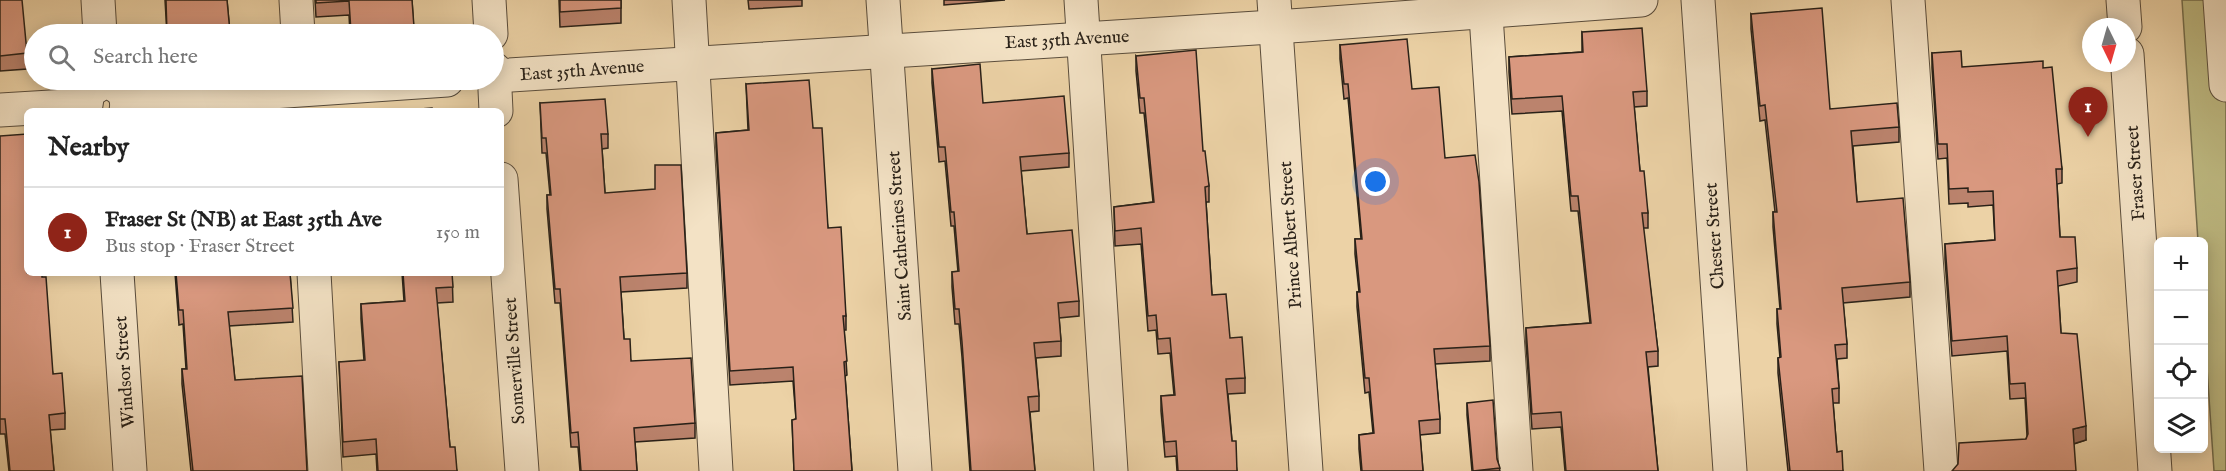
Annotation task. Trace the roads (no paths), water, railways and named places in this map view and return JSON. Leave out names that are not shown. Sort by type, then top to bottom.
[{"type":"street","points":[[98,0],[99,24]]},
{"type":"street","points":[[296,0],[297,24]]},
{"type":"street","points":[[489,0],[490,24]]},
{"type":"street","points":[[689,0],[716,471]]},
{"type":"street","name":"Saint Catherines Street","points":[[883,0],[915,471]]},
{"type":"street","points":[[1081,0],[1111,471]]},
{"type":"street","name":"East 35th Avenue","points":[[504,75],[1084,38],[1275,13],[1641,0]]},
{"type":"street","name":"Chester Street","points":[[1698,0],[1730,471]]},
{"type":"street","points":[[1908,0],[1941,471]]},
{"type":"street","points":[[2123,0],[2124,18]]},
{"type":"street","points":[[2220,0],[2226,85]]},
{"type":"street","points":[[1486,5],[1516,471]]},
{"type":"street","name":"Prince Albert Street","points":[[1275,13],[1306,471]]},
{"type":"street","name":"Fraser Street","points":[[2128,72],[2155,471]]},
{"type":"street","points":[[0,110],[105,98],[303,93],[336,90]]},
{"type":"street","points":[[495,90],[496,108]]},
{"type":"street","name":"Somerville Street","points":[[504,221],[522,471]]},
{"type":"street","name":"Windsor Street","points":[[117,276],[130,471]]},
{"type":"street","points":[[314,276],[325,471]]},
{"type":"place","name":"Fraser St (NB) at East 35th Ave","points":[[2088,137]]}]
